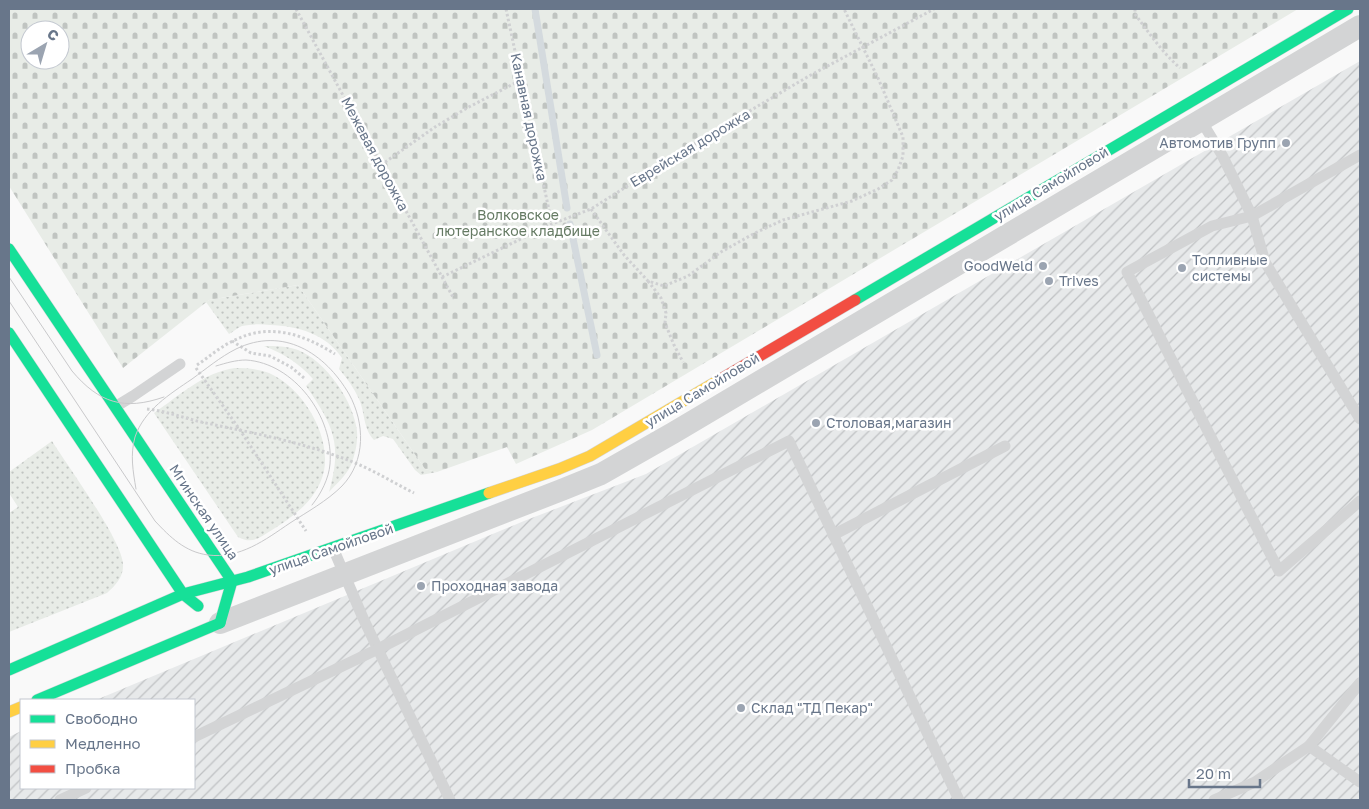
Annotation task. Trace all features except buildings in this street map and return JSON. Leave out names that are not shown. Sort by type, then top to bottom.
[{"type":"street","name":"улица Самойловой","points":[[39,699],[159,650],[212,617],[344,574],[601,474],[673,434],[1195,111],[1348,9]]},
{"type":"street","name":"улица Самойловой","points":[[9,670],[184,594],[248,578],[559,469],[590,456],[1195,111],[1360,26]]},
{"type":"street","name":"Мгинская улица","points":[[9,249],[232,581],[212,617]]},
{"type":"street","points":[[9,333],[184,594],[212,617]]},
{"type":"lane","points":[[1195,111],[1222,155],[1252,216],[1266,262],[1360,419]]},
{"type":"lane","points":[[1360,155],[1252,216],[1212,226],[1127,272],[1279,571],[1360,501]]},
{"type":"lane","points":[[115,406],[180,364]]},
{"type":"lane","points":[[195,736],[378,649],[789,441],[959,800]]},
{"type":"lane","points":[[833,535],[1005,446]]},
{"type":"lane","points":[[333,548],[378,649],[450,800]]},
{"type":"lane","points":[[1214,800],[1256,782],[1309,746],[1360,683]]},
{"type":"lane","points":[[1309,746],[1360,782]]},
{"type":"lane","points":[[60,800],[84,789]]},
{"type":"path","name":"Межевая дорожка","points":[[296,9],[454,299]]},
{"type":"path","name":"Канавная дорожка","points":[[506,9],[552,224]]},
{"type":"path","points":[[648,281],[664,286],[688,276],[721,252],[755,233],[783,220],[852,201],[892,180],[903,156],[903,137],[878,78],[844,9]]},
{"type":"path","name":"Еврейская дорожка","points":[[442,277],[552,224],[590,209],[706,136],[809,76],[934,9]]},
{"type":"path","points":[[1135,9],[1136,14],[1164,54],[1180,68]]},
{"type":"path","points":[[381,165],[435,127],[521,80]]},
{"type":"path","points":[[590,209],[624,255],[661,298],[666,313],[665,323],[683,362]]},
{"type":"path","points":[[195,367],[232,341],[254,332],[296,335],[319,344],[335,354]]},
{"type":"path","points":[[232,341],[251,353],[270,356],[291,367],[304,378]]},
{"type":"path","points":[[180,364],[195,367],[240,430],[307,534]]},
{"type":"path","points":[[141,408],[160,410],[190,419],[295,442],[324,451],[361,465],[419,496]]},
{"type":"shaded area","name":"Топливные системы","points":[[1360,61],[1360,800],[9,800],[9,737],[20,732],[20,789],[195,789],[195,699],[98,699],[524,521],[646,474]]},
{"type":"green space","name":"Волковское лютеранское кладбище","points":[[9,9],[1298,9],[592,430],[516,464],[507,447],[437,472],[425,469],[298,285],[209,300],[123,368],[9,186]]},
{"type":"green space","points":[[298,285],[425,469],[437,472],[421,475],[415,470],[393,439],[383,436],[374,440],[370,436],[357,395],[339,369],[342,358],[320,337],[291,327],[260,324],[245,325],[229,334],[206,302]]},
{"type":"green space","points":[[264,346],[290,348],[308,355],[319,363],[337,384],[350,408],[357,431],[355,453],[347,473],[329,492],[335,461],[335,448],[329,424],[306,386],[313,379],[291,359]]},
{"type":"green space","points":[[235,368],[269,373],[292,389],[312,413],[323,442],[325,457],[321,481],[311,498],[281,525],[252,540],[238,537],[154,413],[202,380],[224,370]]},
{"type":"green space","points":[[52,441],[93,502],[114,538],[123,568],[121,576],[107,593],[9,632],[9,513],[18,507],[9,493],[9,472]]},
{"type":"waterway","points":[[535,9],[567,208]]},
{"type":"waterway","points":[[570,224],[597,355]]},
{"type":"tram line","points":[[9,277],[72,371],[92,391],[102,397],[124,403],[137,403],[164,397]]},
{"type":"tram line","points":[[9,301],[155,521],[178,543],[192,551],[208,555],[220,555],[231,554],[252,547],[330,497],[350,476],[359,454],[360,429],[354,405],[349,394],[328,366],[301,348],[286,342],[270,341],[253,343],[236,349],[167,397],[151,411],[139,427],[135,437],[132,457],[136,489]]},
{"type":"tram line","points":[[216,366],[242,360],[264,363],[280,371],[295,382],[318,411],[330,446],[330,464],[326,480],[312,505]]},
{"type":"traffic: fast","points":[[855,300],[1348,9]]},
{"type":"traffic: fast","points":[[9,249],[232,581],[220,623]]},
{"type":"traffic: fast","points":[[9,333],[183,594],[198,606]]},
{"type":"traffic: fast","points":[[9,670],[183,594],[248,577],[489,493]]},
{"type":"traffic: fast","points":[[39,699],[220,623]]},
{"type":"traffic: slow","points":[[489,493],[559,469],[590,456],[719,380]]},
{"type":"traffic: slow","points":[[9,712],[20,707]]},
{"type":"traffic: jam","points":[[719,380],[855,300]]},
{"type":"place","name":"Автомотив Групп","points":[[1286,143]]},
{"type":"place","name":"GoodWeld","points":[[1043,266]]},
{"type":"place","name":"Топливные системы","points":[[1182,268]]},
{"type":"place","name":"Trives","points":[[1049,281]]},
{"type":"place","name":"Столовая,магазин","points":[[816,423]]},
{"type":"place","name":"Проходная завода","points":[[421,586]]},
{"type":"place","name":"Склад \"ТД Пекар\"","points":[[741,708]]}]
